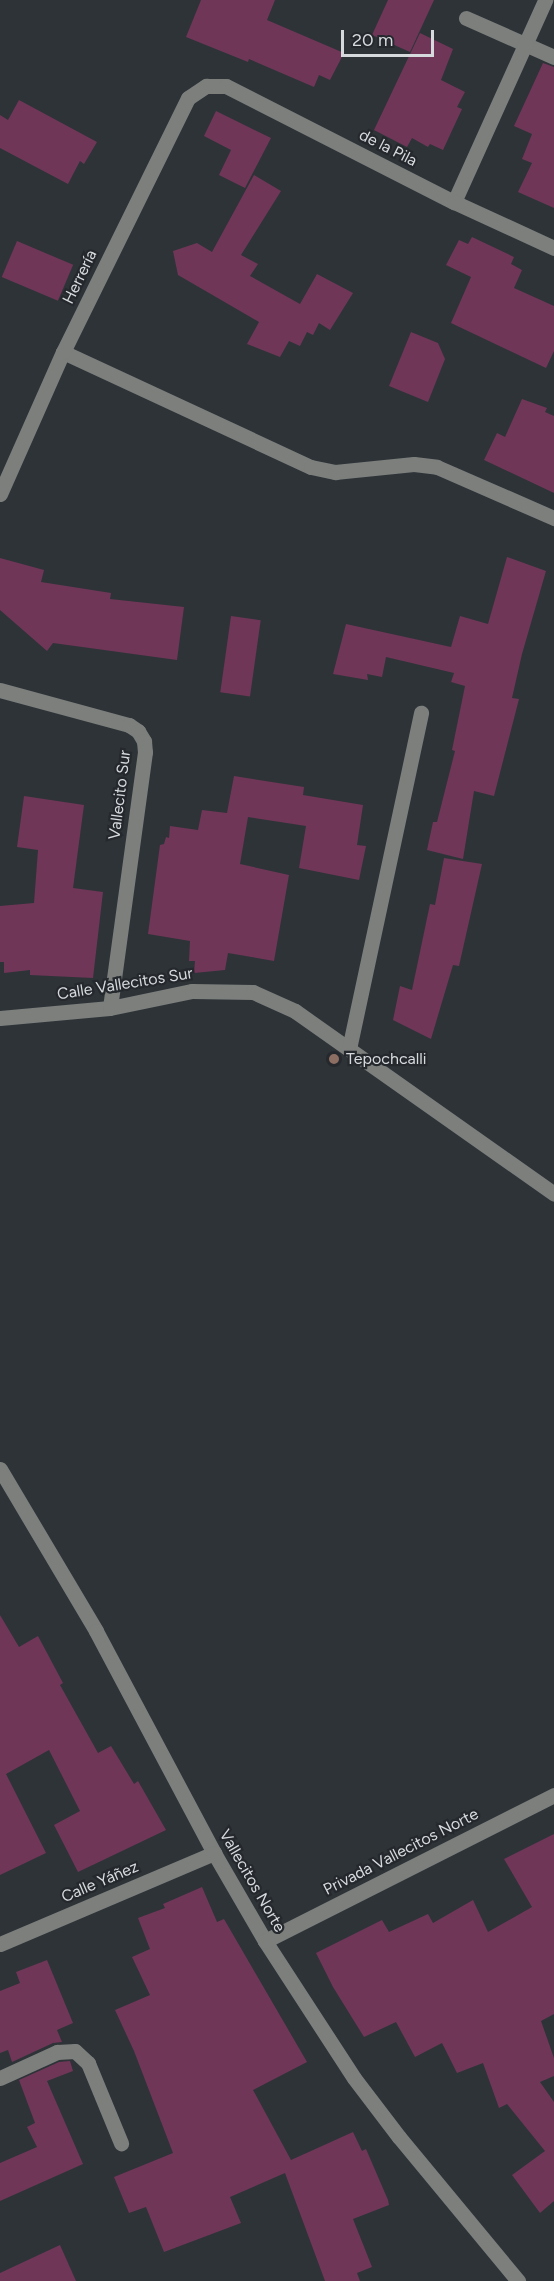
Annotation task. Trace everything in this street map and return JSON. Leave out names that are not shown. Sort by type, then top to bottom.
[{"type":"street","points":[[454,202],[545,0]]},
{"type":"street","points":[[466,18],[554,57]]},
{"type":"street","name":"de la Pila","points":[[206,86],[226,86],[454,202],[554,248]]},
{"type":"street","name":"Herrería","points":[[0,494],[63,352],[188,98],[206,86]]},
{"type":"street","points":[[63,352],[311,467],[335,472],[414,464],[437,467],[554,518]]},
{"type":"street","name":"Vallecito Sur","points":[[0,690],[129,725],[138,731],[144,741],[146,752],[110,1008]]},
{"type":"street","points":[[349,1049],[422,713]]},
{"type":"street","name":"Calle Vallecitos Sur","points":[[0,1018],[110,1008],[192,991],[253,992],[295,1011],[554,1194]]},
{"type":"street","name":"Vallecitos Norte","points":[[0,1469],[96,1630],[214,1853],[265,1941],[354,2078],[399,2138],[518,2281]]},
{"type":"street","name":"Privada Vallecitos Norte","points":[[265,1941],[554,1795]]},
{"type":"street","name":"Calle Yáñez","points":[[0,1944],[214,1853]]},
{"type":"street","points":[[0,2078],[57,2052],[75,2051],[88,2063],[121,2143]]},
{"type":"building","points":[[201,0],[275,0],[267,20],[344,53],[330,80],[319,75],[314,87],[249,59],[248,62],[186,37]]},
{"type":"building","points":[[388,0],[434,0],[410,52],[372,35]]},
{"type":"building","points":[[420,33],[453,49],[441,80],[465,92],[457,107],[462,109],[443,150],[430,144],[428,147],[412,138],[407,147],[374,130]]},
{"type":"building","points":[[543,63],[554,67],[554,208],[518,192],[532,163],[522,159],[532,134],[514,126]]},
{"type":"building","points":[[19,100],[97,142],[84,164],[80,161],[68,184],[0,148],[0,115],[8,120]]},
{"type":"building","points":[[216,111],[271,138],[245,188],[219,175],[231,150],[204,136]]},
{"type":"building","points":[[254,175],[281,191],[241,255],[258,264],[250,276],[300,304],[317,274],[353,293],[330,330],[319,323],[313,335],[307,332],[300,346],[289,341],[280,357],[247,344],[259,322],[178,275],[173,251],[197,243],[212,252]]},
{"type":"building","points":[[472,237],[514,257],[511,264],[522,270],[514,288],[554,306],[554,351],[546,368],[451,323],[471,277],[446,265],[459,240],[468,244]]},
{"type":"building","points":[[17,241],[73,265],[58,301],[2,277]]},
{"type":"building","points":[[411,332],[438,343],[445,359],[428,402],[389,386]]},
{"type":"building","points":[[522,399],[547,408],[545,412],[554,416],[554,493],[484,460],[497,433],[505,437]]},
{"type":"building","points":[[507,557],[546,571],[522,654],[512,698],[519,699],[494,796],[474,791],[463,859],[427,850],[433,822],[437,822],[455,751],[452,750],[465,686],[451,682],[454,673],[386,657],[382,677],[367,674],[368,680],[333,674],[346,624],[451,647],[460,616],[488,624]]},
{"type":"building","points":[[0,558],[44,570],[41,582],[111,593],[110,599],[184,607],[177,660],[53,643],[47,651],[0,610]]},
{"type":"building","points":[[231,616],[261,620],[250,696],[220,692]]},
{"type":"building","points":[[234,776],[304,787],[303,795],[363,805],[357,845],[366,846],[359,880],[299,868],[306,826],[248,817],[240,864],[289,875],[274,961],[228,953],[225,970],[194,973],[195,961],[189,961],[190,941],[148,934],[160,845],[164,844],[166,837],[169,838],[170,826],[198,830],[202,810],[227,813]]},
{"type":"building","points":[[24,796],[84,805],[73,888],[103,892],[93,978],[30,975],[30,970],[4,973],[4,962],[0,962],[0,906],[34,903],[38,850],[17,847]]},
{"type":"building","points":[[444,858],[482,864],[459,966],[453,965],[431,1039],[393,1020],[400,986],[412,990],[430,904],[435,905]]},
{"type":"building","points":[[0,1615],[19,1647],[38,1636],[63,1683],[60,1685],[98,1753],[111,1746],[134,1784],[138,1781],[166,1830],[78,1872],[54,1825],[80,1811],[49,1750],[6,1774],[46,1853],[0,1875]]},
{"type":"building","points":[[554,1834],[554,2014],[541,2021],[554,2058],[554,2076],[540,2082],[554,2102],[554,2201],[540,2213],[512,2175],[545,2151],[507,2104],[499,2108],[483,2063],[457,2073],[442,2043],[415,2057],[396,2022],[364,2037],[333,1987],[316,1953],[382,1920],[389,1932],[428,1914],[433,1923],[473,1900],[488,1932],[532,1907],[504,1859]]},
{"type":"building","points":[[202,1887],[217,1922],[224,1919],[307,2062],[253,2090],[291,2160],[353,2132],[362,2151],[366,2149],[388,2200],[389,2205],[353,2219],[372,2267],[357,2273],[360,2281],[325,2281],[285,2173],[230,2197],[241,2223],[164,2252],[146,2207],[129,2213],[114,2177],[173,2153],[134,2051],[115,2010],[150,1995],[132,1957],[150,1949],[138,1918],[165,1908],[163,1904]]},
{"type":"building","points":[[47,1960],[73,2023],[57,2030],[62,2042],[53,2043],[12,2062],[8,2050],[0,2053],[0,1991],[20,1983],[16,1972]]},
{"type":"building","points":[[70,2061],[73,2071],[47,2081],[83,2164],[0,2201],[0,2163],[37,2147],[27,2127],[35,2123],[19,2080],[59,2062]]},
{"type":"building","points":[[60,2245],[76,2281],[0,2281],[0,2273]]},
{"type":"place","name":"Tepochcalli","points":[[334,1059]]}]
